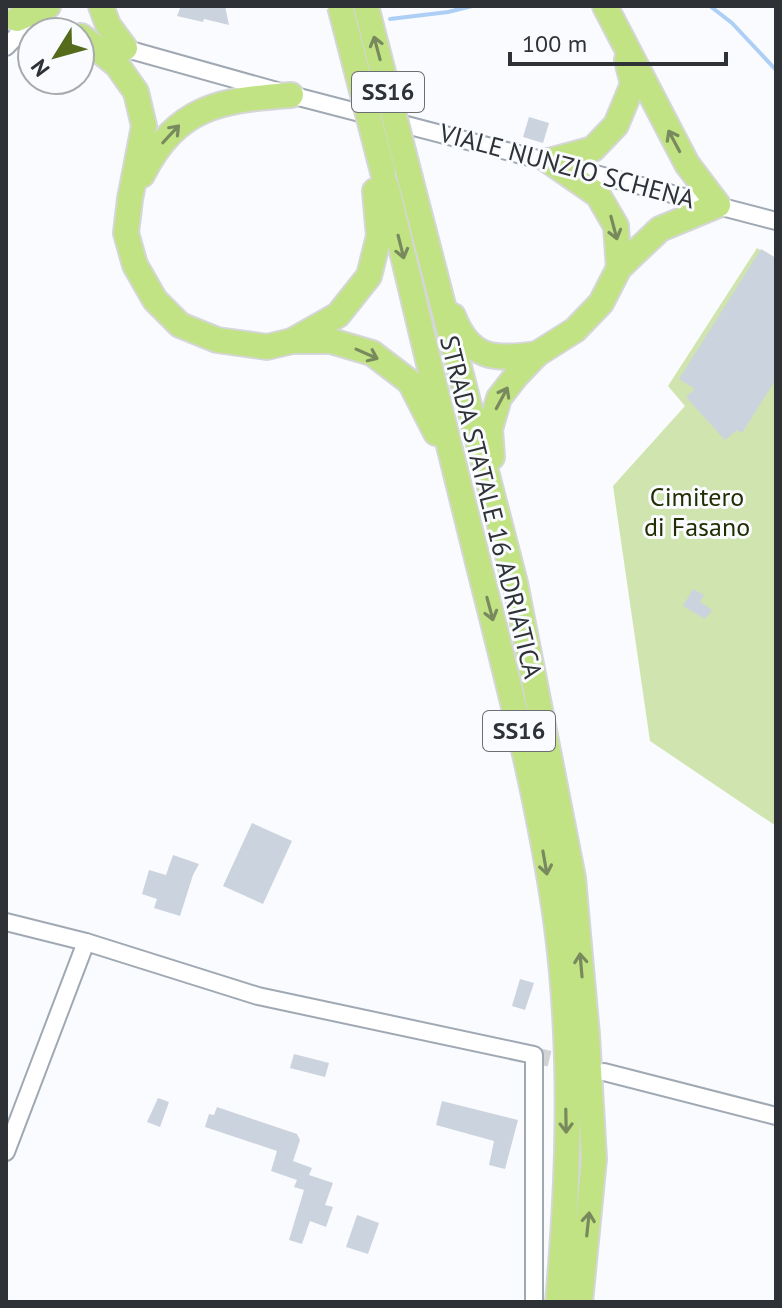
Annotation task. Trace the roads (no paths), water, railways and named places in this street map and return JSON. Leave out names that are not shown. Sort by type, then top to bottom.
[{"type":"highway","points":[[101,6],[108,25],[125,48]]},
{"type":"highway","name":"STRADA STATALE 16 ADRIATICA","points":[[340,6],[358,74],[377,170],[531,779],[557,927],[564,1002],[567,1154],[558,1302]]},
{"type":"highway","name":"STRADA STATALE 16 ADRIATICA","points":[[366,6],[515,583],[573,878],[594,1159],[580,1302]]},
{"type":"highway","points":[[515,583],[494,470],[490,429],[499,398],[537,354],[575,330],[601,303],[619,268],[660,229],[718,205],[687,164],[605,6]]},
{"type":"highway","points":[[549,161],[593,149],[616,125],[633,84],[623,42]]},
{"type":"highway","points":[[96,50],[117,65],[136,92],[144,126],[126,233],[135,265],[155,300],[180,325],[217,340],[267,347],[292,341],[331,341],[372,353],[410,382],[434,427],[477,557]]},
{"type":"highway","points":[[130,199],[152,154],[182,122],[213,105],[247,98],[291,95]]},
{"type":"highway","points":[[549,161],[598,195],[616,226],[619,268]]},
{"type":"highway","points":[[292,341],[338,315],[369,276],[379,236],[377,170]]},
{"type":"highway","points":[[426,247],[458,329],[479,353],[502,359],[537,354]]},
{"type":"street","name":"VIALE NUNZIO SCHENA","points":[[96,40],[291,95],[776,221]]},
{"type":"street","points":[[6,922],[86,942],[258,996],[534,1055],[534,1302]]},
{"type":"street","points":[[6,1152],[86,942]]},
{"type":"street","points":[[604,1072],[776,1116]]},
{"type":"waterway","points":[[390,19],[472,6]]},
{"type":"waterway","points":[[710,6],[732,23],[776,70]]},
{"type":"tunnel","points":[[534,1055],[575,1065]]},
{"type":"park label","name":"Cimitero di Fasano","points":[[697,512]]}]
